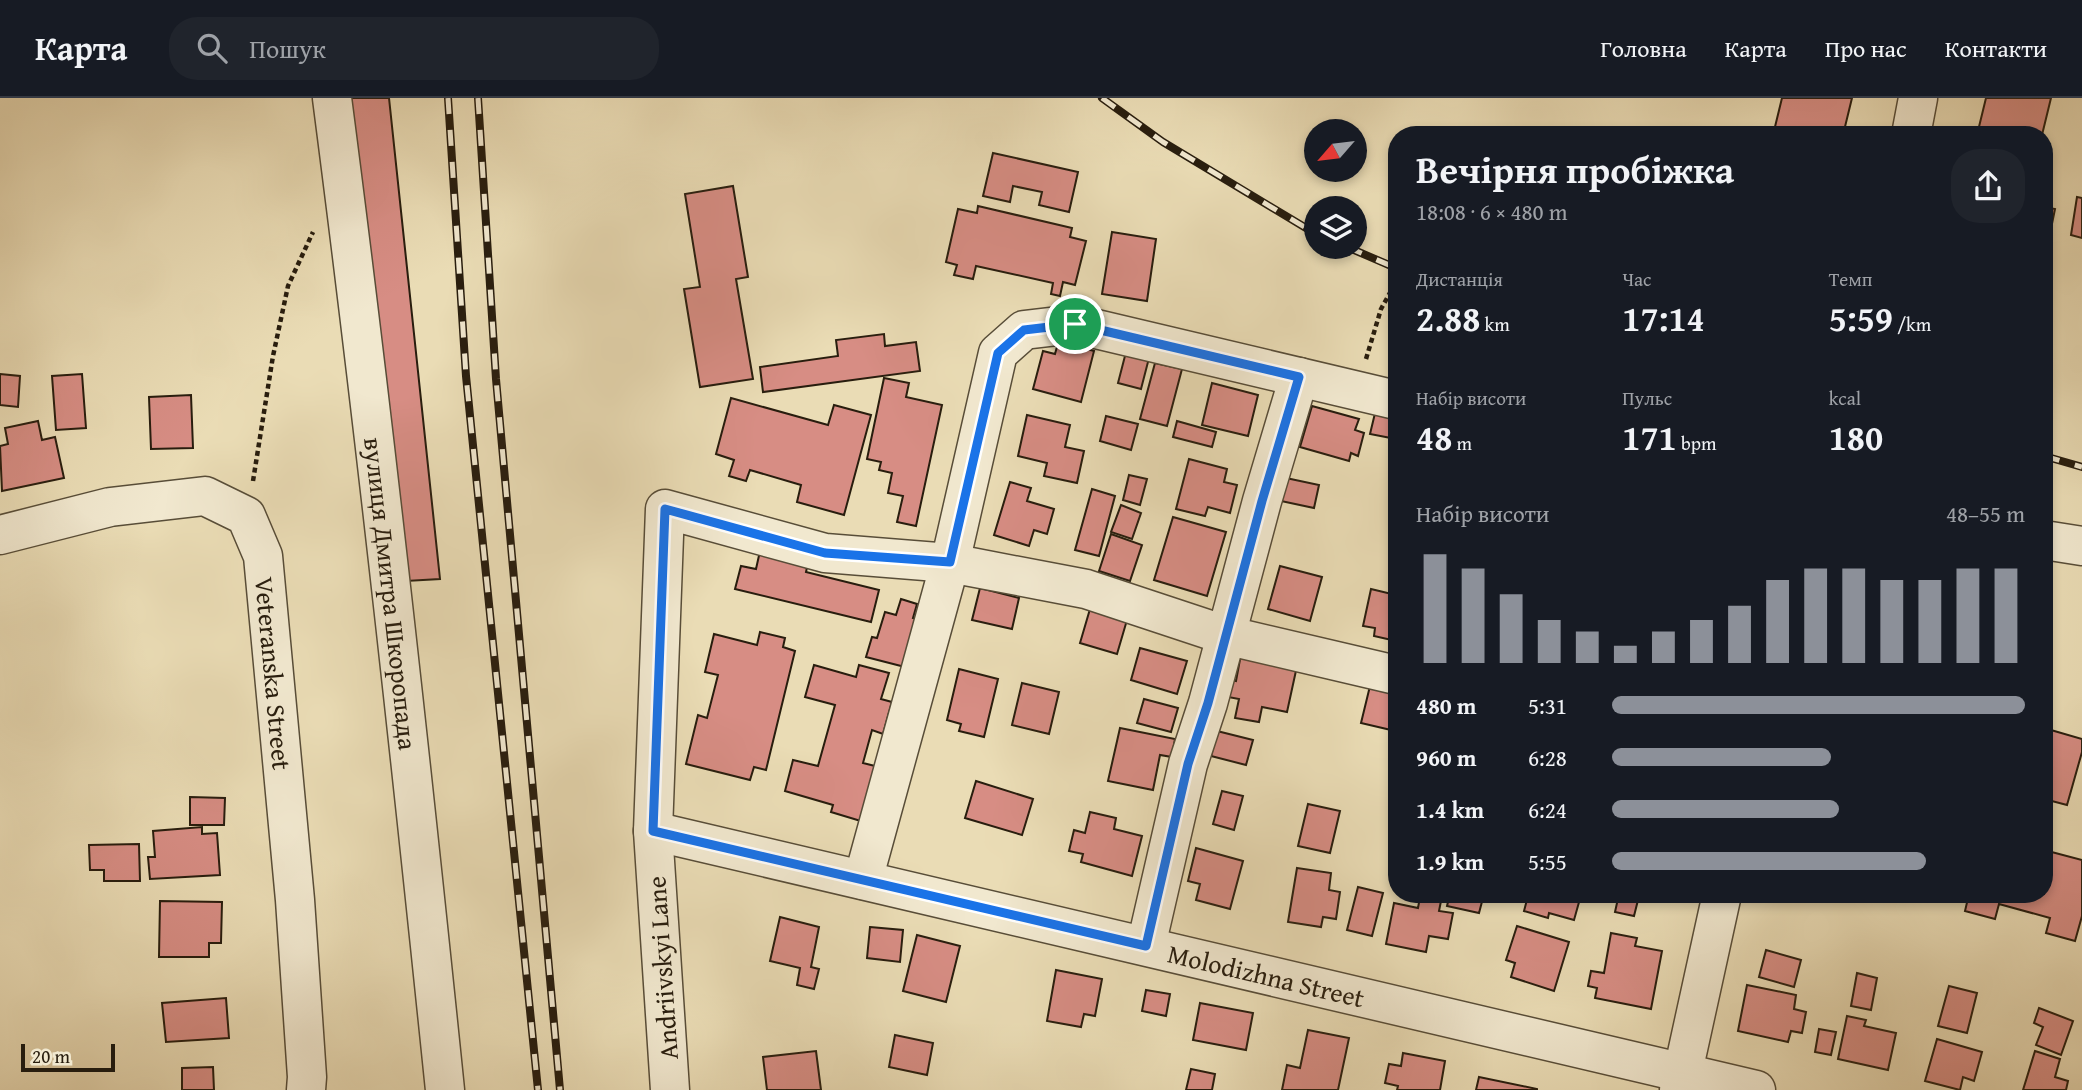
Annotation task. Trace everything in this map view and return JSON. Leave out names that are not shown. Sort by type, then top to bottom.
[{"type":"street","name":"вулиця Дмитра Шкоропада","points":[[332,98],[363,338],[411,758],[444,1090]]},
{"type":"street","points":[[1913,126],[1918,98]]},
{"type":"street","points":[[863,880],[950,562],[998,353],[1024,330],[1075,324],[1388,398]]},
{"type":"street","points":[[1146,946],[1188,764],[1208,703],[1299,377]]},
{"type":"street","points":[[0,535],[110,507],[205,496],[246,516]]},
{"type":"street","name":"Andriivskyi Lane","points":[[670,1090],[653,831],[665,509],[825,553],[950,562]]},
{"type":"street","name":"Veteranska Street","points":[[246,516],[263,556],[295,900],[306,1090]]},
{"type":"street","points":[[2053,541],[2082,546]]},
{"type":"street","points":[[950,562],[1086,589],[1225,635],[1388,673]]},
{"type":"street","name":"Molodizhna Street","points":[[653,831],[1146,946],[1681,1081],[1756,1090]]},
{"type":"street","points":[[1681,1081],[1720,903]]},
{"type":"path","points":[[246,516],[288,286],[310,234],[346,205]]},
{"type":"path","points":[[1356,391],[1381,309],[1388,296]]},
{"type":"building","points":[[351,98],[389,98],[440,579],[406,581]]},
{"type":"building","points":[[1782,98],[1852,98],[1845,126],[1775,126]]},
{"type":"building","points":[[1986,98],[2051,98],[2044,126],[1979,126]]},
{"type":"building","points":[[993,153],[1078,172],[1069,212],[1039,205],[1042,192],[1013,186],[1010,202],[983,196]]},
{"type":"building","points":[[733,186],[748,277],[736,279],[753,379],[700,387],[684,289],[700,287],[685,194]]},
{"type":"building","points":[[2077,197],[2082,198],[2082,238],[2071,235]]},
{"type":"building","points":[[978,206],[1072,228],[1070,237],[1086,241],[1075,285],[1063,282],[1060,296],[1051,294],[1053,283],[976,266],[973,279],[954,275],[957,265],[946,262],[958,209],[977,213]]},
{"type":"building","points":[[1112,232],[1156,239],[1147,301],[1102,294]]},
{"type":"building","points":[[884,334],[885,346],[916,342],[920,371],[763,392],[760,367],[838,356],[836,340]]},
{"type":"building","points":[[1060,336],[1082,341],[1081,347],[1094,351],[1081,402],[1033,389],[1043,351],[1055,354]]},
{"type":"building","points":[[1126,352],[1149,358],[1141,389],[1118,383]]},
{"type":"building","points":[[1155,363],[1182,369],[1167,426],[1140,419]]},
{"type":"building","points":[[0,374],[20,376],[18,407],[0,405]]},
{"type":"building","points":[[82,374],[86,428],[56,430],[52,376]]},
{"type":"building","points":[[884,378],[909,383],[906,397],[942,405],[916,526],[897,522],[903,496],[888,493],[892,473],[879,470],[881,462],[867,459]]},
{"type":"building","points":[[1212,383],[1258,395],[1248,436],[1202,425]]},
{"type":"building","points":[[191,395],[193,448],[151,449],[149,397]]},
{"type":"building","points":[[731,398],[828,425],[834,405],[871,415],[844,515],[797,502],[801,485],[750,470],[746,481],[729,476],[734,460],[716,454]]},
{"type":"building","points":[[1312,406],[1359,419],[1355,430],[1364,433],[1358,456],[1351,453],[1349,461],[1300,447]]},
{"type":"building","points":[[1376,409],[1388,412],[1388,437],[1370,434]]},
{"type":"building","points":[[1027,415],[1070,425],[1065,447],[1084,451],[1077,483],[1044,476],[1047,463],[1018,456]]},
{"type":"building","points":[[1106,416],[1138,424],[1131,450],[1100,441]]},
{"type":"building","points":[[38,421],[42,440],[55,437],[64,478],[2,491],[0,446],[8,444],[5,428]]},
{"type":"building","points":[[1177,421],[1216,432],[1212,447],[1173,437]]},
{"type":"building","points":[[1189,459],[1227,469],[1224,482],[1237,485],[1230,513],[1208,507],[1205,516],[1176,509]]},
{"type":"building","points":[[1129,475],[1147,479],[1140,505],[1123,500]]},
{"type":"building","points":[[1286,478],[1319,485],[1314,508],[1281,501]]},
{"type":"building","points":[[1010,482],[1031,488],[1027,501],[1054,509],[1047,534],[1034,530],[1029,546],[994,535]]},
{"type":"building","points":[[1092,489],[1115,496],[1099,556],[1075,550]]},
{"type":"building","points":[[1121,505],[1141,513],[1132,539],[1111,532]]},
{"type":"building","points":[[1173,517],[1226,532],[1207,596],[1154,580]]},
{"type":"building","points":[[1111,534],[1142,545],[1130,581],[1099,571]]},
{"type":"building","points":[[760,551],[808,563],[806,572],[879,590],[871,622],[735,589],[741,566],[756,569]]},
{"type":"building","points":[[1280,566],[1322,577],[1310,621],[1268,609]]},
{"type":"building","points":[[980,588],[1019,598],[1012,629],[972,620]]},
{"type":"building","points":[[1371,589],[1388,593],[1388,639],[1374,636],[1375,628],[1363,626]]},
{"type":"building","points":[[901,599],[917,604],[913,618],[918,619],[905,667],[866,657],[872,637],[877,638],[885,612],[896,615]]},
{"type":"building","points":[[1090,609],[1127,620],[1117,654],[1080,643]]},
{"type":"building","points":[[760,632],[785,638],[783,647],[795,651],[766,770],[754,767],[750,780],[686,764],[698,715],[707,718],[718,675],[705,672],[714,634],[757,645]]},
{"type":"building","points":[[1140,648],[1187,661],[1177,694],[1131,680]]},
{"type":"building","points":[[1241,654],[1297,666],[1287,712],[1262,707],[1259,722],[1235,718],[1239,699],[1223,696],[1227,679],[1236,681]]},
{"type":"building","points":[[814,665],[856,677],[859,665],[889,673],[881,699],[892,702],[883,734],[872,730],[863,763],[879,767],[864,822],[831,812],[833,805],[785,791],[793,760],[818,766],[835,705],[805,697]]},
{"type":"building","points":[[959,669],[998,679],[984,737],[959,731],[961,724],[947,720]]},
{"type":"building","points":[[1022,683],[1059,692],[1049,734],[1012,725]]},
{"type":"building","points":[[1370,686],[1388,690],[1388,729],[1361,723]]},
{"type":"building","points":[[1144,699],[1178,708],[1171,732],[1137,723]]},
{"type":"building","points":[[1120,728],[1175,739],[1172,757],[1160,755],[1153,790],[1108,781]]},
{"type":"building","points":[[1217,731],[1253,740],[1246,765],[1211,756]]},
{"type":"building","points":[[2053,731],[2082,739],[2082,752],[2067,805],[2053,801]]},
{"type":"building","points":[[976,781],[1033,799],[1022,835],[965,818]]},
{"type":"building","points":[[1222,791],[1243,796],[1234,830],[1213,824]]},
{"type":"building","points":[[190,797],[225,798],[224,825],[190,825]]},
{"type":"building","points":[[1308,804],[1340,811],[1330,853],[1298,846]]},
{"type":"building","points":[[1090,812],[1116,818],[1114,829],[1142,836],[1132,876],[1081,862],[1083,854],[1069,851],[1074,830],[1085,833]]},
{"type":"building","points":[[202,827],[202,834],[217,833],[220,875],[150,879],[148,857],[155,857],[153,831]]},
{"type":"building","points":[[139,844],[140,881],[104,881],[104,870],[90,870],[89,845]]},
{"type":"building","points":[[1196,848],[1243,861],[1230,909],[1196,900],[1200,884],[1188,881]]},
{"type":"building","points":[[2053,852],[2082,860],[2082,916],[2075,941],[2046,933],[2050,918],[1999,904],[1995,919],[1965,911],[1967,903],[2053,903]]},
{"type":"building","points":[[1297,868],[1331,873],[1329,890],[1340,892],[1336,919],[1323,917],[1321,927],[1288,922]]},
{"type":"building","points":[[1358,887],[1383,893],[1372,936],[1347,930]]},
{"type":"building","points":[[160,901],[222,902],[221,943],[209,943],[209,957],[159,957]]},
{"type":"building","points":[[1394,903],[1418,908],[1419,903],[1441,903],[1439,911],[1453,913],[1448,939],[1429,936],[1426,952],[1386,944]]},
{"type":"building","points":[[1448,903],[1482,903],[1479,913],[1447,906]]},
{"type":"building","points":[[1526,903],[1579,903],[1574,920],[1549,913],[1548,918],[1524,911]]},
{"type":"building","points":[[1617,903],[1637,903],[1634,916],[1615,912]]},
{"type":"building","points":[[780,917],[819,927],[811,967],[819,969],[814,989],[797,985],[800,968],[770,961]]},
{"type":"building","points":[[1517,926],[1569,942],[1554,991],[1511,977],[1515,963],[1506,960]]},
{"type":"building","points":[[870,927],[903,930],[900,962],[867,958]]},
{"type":"building","points":[[1611,933],[1637,938],[1635,946],[1662,951],[1651,1009],[1595,998],[1597,988],[1588,986],[1591,971],[1604,973]]},
{"type":"building","points":[[917,935],[960,946],[946,1002],[903,991]]},
{"type":"building","points":[[1766,950],[1801,960],[1794,987],[1759,977]]},
{"type":"building","points":[[1056,970],[1102,979],[1095,1016],[1084,1014],[1081,1027],[1047,1021]]},
{"type":"building","points":[[1857,973],[1877,978],[1871,1010],[1851,1006]]},
{"type":"building","points":[[1747,985],[1796,995],[1794,1009],[1806,1012],[1802,1033],[1791,1031],[1788,1042],[1738,1031]]},
{"type":"building","points":[[1949,986],[1977,993],[1967,1033],[1938,1026]]},
{"type":"building","points":[[1146,990],[1170,994],[1166,1016],[1142,1011]]},
{"type":"building","points":[[226,998],[229,1038],[166,1042],[162,1003]]},
{"type":"building","points":[[1200,1003],[1253,1013],[1246,1050],[1193,1040]]},
{"type":"building","points":[[2039,1008],[2073,1021],[2061,1055],[2036,1045],[2043,1027],[2034,1023]]},
{"type":"building","points":[[1847,1016],[1866,1020],[1864,1026],[1896,1033],[1888,1070],[1838,1059]]},
{"type":"building","points":[[1819,1029],[1836,1032],[1831,1055],[1815,1052]]},
{"type":"building","points":[[1308,1030],[1349,1038],[1338,1090],[1282,1090],[1287,1065],[1300,1068]]},
{"type":"building","points":[[895,1035],[933,1043],[927,1075],[889,1067]]},
{"type":"building","points":[[1937,1039],[1982,1052],[1974,1081],[1963,1077],[1960,1090],[1925,1081]]},
{"type":"building","points":[[816,1051],[821,1090],[767,1090],[763,1057]]},
{"type":"building","points":[[2035,1051],[2060,1059],[2055,1077],[2068,1081],[2066,1090],[2023,1090]]},
{"type":"building","points":[[1403,1053],[1445,1061],[1440,1090],[1397,1090],[1398,1086],[1385,1083],[1389,1064],[1401,1066]]},
{"type":"building","points":[[213,1067],[214,1090],[182,1090],[182,1068]]},
{"type":"building","points":[[1191,1069],[1215,1074],[1212,1090],[1186,1090]]},
{"type":"building","points":[[1479,1077],[1537,1089],[1537,1090],[1476,1090]]},
{"type":"railway","points":[[448,98],[466,376],[538,1090]]},
{"type":"railway","points":[[478,98],[496,379],[560,1090]]},
{"type":"railway","points":[[1102,98],[1163,142],[1304,227]]},
{"type":"railway","points":[[1367,256],[1388,265]]},
{"type":"railway","points":[[2053,459],[2082,467]]},
{"type":"route","points":[[1075,324],[1299,377],[1262,501],[1208,703],[1188,764],[1146,946],[653,831],[665,509],[825,553],[950,562],[998,353],[1024,330],[1075,324]]}]
